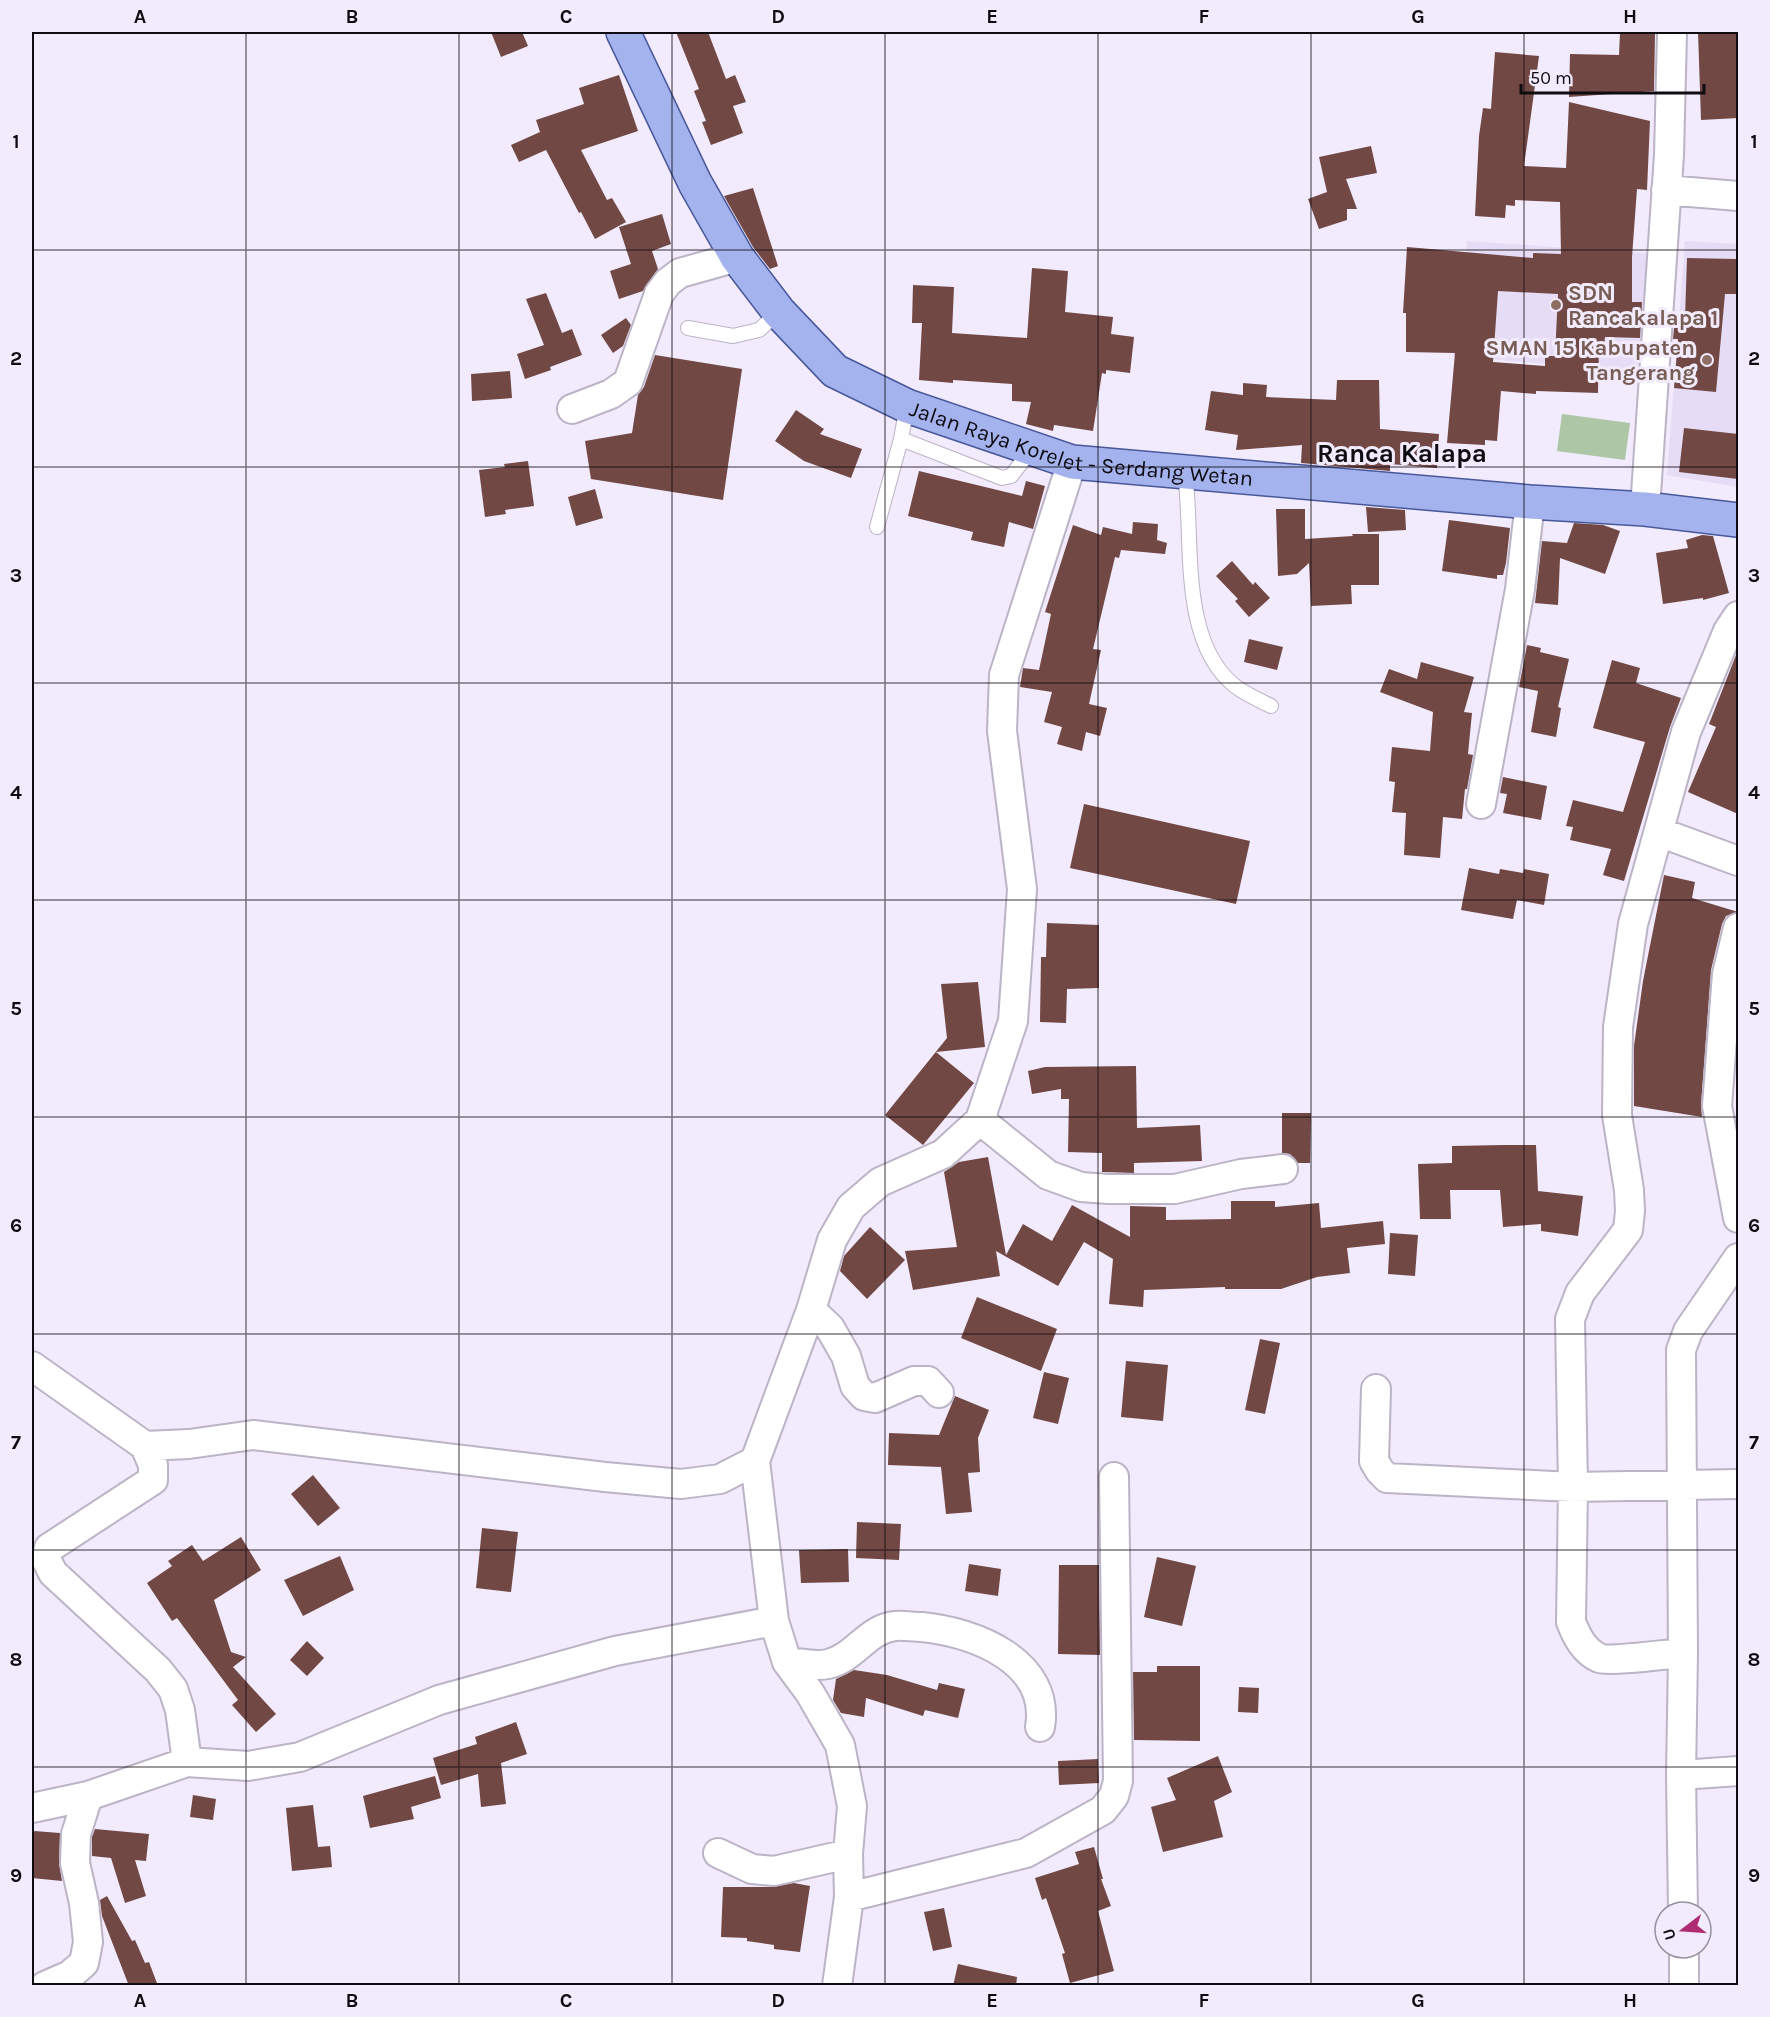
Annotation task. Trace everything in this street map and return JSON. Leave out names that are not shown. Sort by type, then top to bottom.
[{"type":"main road","name":"Jalan Raya Korelet - Serdang Wetan","points":[[623,32],[695,183],[737,257],[779,312],[836,371],[906,406],[1072,462],[1530,502],[1645,509],[1738,520]]},
{"type":"street","points":[[1645,509],[1669,154],[1672,32]]},
{"type":"street","points":[[1666,190],[1738,196]]},
{"type":"street","points":[[572,409],[611,394],[628,382],[659,294],[668,282],[680,273],[737,257]]},
{"type":"street","points":[[837,1986],[849,1898],[848,1854],[852,1806],[840,1745],[810,1693],[787,1662],[774,1621],[755,1461],[811,1310],[832,1240],[851,1207],[880,1182],[944,1154],[980,1120],[1013,1021],[1022,889],[1002,731],[1004,675],[1072,462]]},
{"type":"street","points":[[1481,804],[1520,589],[1530,502]]},
{"type":"street","points":[[1683,1653],[1602,1659],[1583,1646],[1571,1622],[1573,1487],[1570,1319],[1580,1293],[1628,1230],[1629,1190],[1617,1115],[1618,1027],[1633,924],[1686,732],[1728,631],[1738,616]]},
{"type":"street","points":[[1659,832],[1738,861]]},
{"type":"street","points":[[1738,928],[1727,974],[1732,1006],[1717,1106],[1738,1218]]},
{"type":"street","points":[[980,1120],[1048,1175],[1081,1187],[1175,1189],[1241,1174],[1284,1169]]},
{"type":"street","points":[[1683,1900],[1682,1350],[1688,1331],[1738,1258]]},
{"type":"street","points":[[811,1310],[830,1328],[846,1356],[855,1386],[864,1396],[875,1398],[914,1381],[928,1382],[939,1393]]},
{"type":"street","points":[[32,1366],[145,1446],[153,1465],[153,1480],[49,1548],[46,1559],[53,1573],[158,1670],[173,1689],[180,1710],[187,1762]]},
{"type":"street","points":[[1376,1389],[1374,1461],[1388,1478],[1573,1487],[1738,1484]]},
{"type":"street","points":[[145,1446],[189,1444],[253,1435],[681,1484],[720,1479],[755,1461]]},
{"type":"street","points":[[849,1898],[1026,1853],[1103,1810],[1114,1796],[1118,1781],[1114,1477]]},
{"type":"street","points":[[32,1808],[88,1796],[187,1762],[248,1766],[300,1757],[450,1697],[615,1651],[774,1621]]},
{"type":"street","points":[[787,1662],[830,1664],[849,1654],[880,1628],[896,1625],[944,1629],[974,1638],[1001,1651],[1028,1674],[1041,1704],[1040,1727]]},
{"type":"street","points":[[1681,1775],[1738,1771]]},
{"type":"street","points":[[45,1986],[70,1975],[84,1963],[88,1942],[84,1903],[75,1863],[76,1834],[88,1796]]},
{"type":"street","points":[[718,1853],[752,1869],[774,1871],[848,1854]]},
{"type":"street","points":[[1684,1960],[1684,1986]]},
{"type":"lane","points":[[688,328],[733,336],[759,330],[779,312]]},
{"type":"lane","points":[[877,527],[901,439],[906,406]]},
{"type":"lane","points":[[901,439],[1002,477],[1011,476],[1032,449]]},
{"type":"lane","points":[[1185,471],[1192,594],[1198,629],[1217,667],[1235,686],[1271,706]]},
{"type":"shaded area","name":"SDN Rancakalapa 1","points":[[1467,241],[1657,254],[1646,372],[1453,356]]},
{"type":"shaded area","name":"SMAN 15 Kabupaten Tangerang","points":[[1685,241],[1738,244],[1738,487],[1667,475]]},
{"type":"green space","points":[[1562,414],[1630,423],[1625,460],[1557,451]]},
{"type":"building","points":[[491,32],[522,32],[528,46],[501,57]]},
{"type":"building","points":[[676,32],[708,32],[726,79],[735,75],[746,102],[733,106],[743,133],[711,145],[702,122],[706,121],[694,91],[699,89]]},
{"type":"building","points":[[1698,32],[1738,32],[1738,118],[1701,120]]},
{"type":"building","points":[[1620,33],[1655,34],[1654,91],[1569,97],[1570,54],[1619,55]]},
{"type":"building","points":[[1495,52],[1539,56],[1524,166],[1566,168],[1569,102],[1650,121],[1647,190],[1637,189],[1632,257],[1632,302],[1642,302],[1640,338],[1605,337],[1604,346],[1599,346],[1598,393],[1536,391],[1536,394],[1501,391],[1497,441],[1485,440],[1485,445],[1447,443],[1455,353],[1406,352],[1406,313],[1403,313],[1407,247],[1533,258],[1533,253],[1561,254],[1560,202],[1515,200],[1515,206],[1506,205],[1505,218],[1475,216],[1479,136],[1483,108],[1491,109]],"holes":[[[1498,291],[1558,294],[1555,356],[1545,356],[1545,366],[1493,362]]]},
{"type":"building","points":[[619,75],[638,131],[581,150],[607,200],[612,198],[626,222],[595,239],[546,150],[519,162],[511,145],[540,132],[536,120],[584,104],[579,88]]},
{"type":"building","points":[[1371,146],[1377,173],[1346,179],[1357,209],[1347,209],[1347,220],[1319,229],[1308,199],[1327,192],[1319,157]]},
{"type":"building","points":[[753,188],[778,266],[770,269],[753,247],[724,196]]},
{"type":"building","points":[[662,214],[671,244],[652,251],[658,269],[643,291],[619,299],[610,271],[631,264],[619,227]]},
{"type":"building","points":[[1687,258],[1736,259],[1736,294],[1725,294],[1716,392],[1674,388],[1678,339],[1673,339],[1675,317],[1685,318]]},
{"type":"building","points":[[1032,268],[1068,271],[1065,312],[1113,317],[1111,334],[1134,337],[1130,373],[1106,370],[1106,374],[1102,373],[1093,431],[1054,425],[1053,431],[1026,424],[1031,402],[1012,401],[1012,384],[919,380],[922,323],[912,323],[913,285],[954,287],[952,333],[1027,338]]},
{"type":"building","points":[[546,293],[562,333],[572,329],[582,355],[525,379],[517,354],[544,345],[526,299]]},
{"type":"building","points":[[626,318],[631,325],[623,346],[613,353],[601,335]]},
{"type":"building","points":[[655,355],[742,369],[723,500],[591,479],[585,441],[632,433],[638,395],[644,387]]},
{"type":"building","points":[[510,371],[512,398],[472,401],[471,374]]},
{"type":"building","points":[[1337,380],[1379,380],[1380,429],[1439,434],[1437,468],[1390,464],[1390,471],[1301,463],[1302,445],[1236,450],[1238,435],[1205,430],[1211,391],[1243,395],[1243,383],[1267,385],[1266,397],[1336,400]]},
{"type":"building","points":[[796,410],[824,429],[820,434],[862,449],[851,478],[804,461],[775,441]]},
{"type":"building","points":[[1684,428],[1738,434],[1738,479],[1679,472]]},
{"type":"building","points":[[528,461],[534,506],[505,510],[506,514],[485,517],[479,470]]},
{"type":"building","points":[[919,471],[1022,496],[1026,481],[1045,486],[1033,529],[1009,522],[1004,547],[971,540],[973,532],[908,516]]},
{"type":"building","points":[[595,489],[603,518],[576,526],[568,497]]},
{"type":"building","points":[[1366,507],[1405,510],[1406,530],[1368,532]]},
{"type":"building","points":[[1276,509],[1305,509],[1305,539],[1353,536],[1352,534],[1379,534],[1379,585],[1351,585],[1352,604],[1311,606],[1309,563],[1297,574],[1278,576]]},
{"type":"building","points":[[1449,520],[1510,528],[1503,575],[1497,575],[1497,579],[1442,571]]},
{"type":"building","points":[[1133,522],[1158,524],[1157,540],[1167,543],[1165,554],[1121,550],[1119,558],[1115,557],[1093,649],[1101,650],[1089,704],[1107,708],[1100,736],[1086,732],[1082,751],[1057,744],[1062,727],[1044,722],[1052,692],[1020,687],[1023,668],[1039,670],[1051,614],[1045,612],[1073,525],[1101,535],[1103,527],[1132,534]]},
{"type":"building","points":[[1574,523],[1603,525],[1620,531],[1605,574],[1560,558],[1558,605],[1535,603],[1542,541],[1567,543]]},
{"type":"building","points":[[1702,535],[1713,536],[1729,593],[1703,600],[1703,598],[1663,604],[1656,553],[1688,548],[1686,540]]},
{"type":"building","points":[[1232,561],[1253,585],[1255,582],[1270,598],[1249,617],[1235,601],[1238,599],[1216,576]]},
{"type":"building","points":[[1249,639],[1283,647],[1277,670],[1244,662]]},
{"type":"building","points":[[1527,645],[1541,648],[1540,652],[1569,659],[1558,707],[1561,708],[1556,737],[1531,732],[1538,691],[1519,687]]},
{"type":"building","points":[[1738,650],[1738,814],[1688,792],[1716,727],[1709,724]]},
{"type":"building","points":[[1612,660],[1640,668],[1636,683],[1681,698],[1670,727],[1624,881],[1603,875],[1611,849],[1570,840],[1573,827],[1566,826],[1573,800],[1623,812],[1645,742],[1593,728]]},
{"type":"building","points":[[1421,662],[1474,677],[1464,712],[1472,713],[1468,754],[1473,755],[1467,789],[1465,789],[1462,819],[1443,817],[1440,858],[1404,855],[1406,813],[1392,812],[1395,782],[1389,781],[1392,747],[1430,751],[1433,712],[1380,692],[1389,669],[1417,679]]},
{"type":"building","points":[[1503,777],[1547,786],[1541,820],[1503,813],[1507,794],[1500,793]]},
{"type":"building","points":[[1084,804],[1250,841],[1236,904],[1070,868]]},
{"type":"building","points":[[1469,868],[1499,874],[1500,869],[1523,873],[1524,869],[1549,874],[1544,905],[1517,900],[1513,919],[1461,910]]},
{"type":"building","points":[[1664,875],[1695,882],[1692,898],[1738,912],[1726,916],[1722,924],[1711,970],[1702,1117],[1634,1106],[1634,1046],[1643,981]]},
{"type":"building","points":[[1047,923],[1099,925],[1099,988],[1067,989],[1066,1023],[1040,1022],[1041,957],[1046,957]]},
{"type":"building","points":[[978,982],[985,1047],[936,1052],[974,1083],[923,1145],[885,1115],[947,1038],[941,984]]},
{"type":"building","points":[[1136,1066],[1137,1128],[1200,1125],[1202,1161],[1134,1163],[1134,1173],[1102,1172],[1102,1153],[1068,1152],[1069,1099],[1061,1099],[1061,1089],[1032,1094],[1028,1071],[1045,1067]]},
{"type":"building","points":[[1282,1113],[1311,1113],[1310,1163],[1298,1163],[1290,1154],[1282,1153]]},
{"type":"building","points":[[1536,1145],[1538,1191],[1583,1196],[1578,1236],[1541,1231],[1541,1224],[1503,1227],[1500,1190],[1450,1190],[1451,1219],[1420,1219],[1418,1164],[1452,1163],[1452,1146]]},
{"type":"building","points":[[988,1157],[1006,1255],[1023,1224],[1052,1241],[1072,1205],[1130,1237],[1130,1206],[1166,1207],[1166,1220],[1231,1219],[1231,1201],[1275,1201],[1275,1207],[1319,1203],[1321,1228],[1383,1221],[1385,1244],[1347,1248],[1350,1273],[1317,1277],[1281,1289],[1225,1289],[1225,1287],[1144,1290],[1143,1307],[1109,1304],[1113,1259],[1084,1242],[1058,1286],[996,1251],[1000,1276],[913,1290],[905,1251],[957,1247],[944,1172],[959,1162]]},
{"type":"building","points":[[870,1227],[905,1260],[867,1299],[840,1271],[844,1256]]},
{"type":"building","points":[[1390,1233],[1418,1235],[1415,1276],[1388,1274]]},
{"type":"building","points":[[977,1297],[1057,1329],[1041,1371],[961,1338]]},
{"type":"building","points":[[1260,1339],[1280,1343],[1265,1414],[1245,1410]]},
{"type":"building","points":[[1126,1361],[1168,1365],[1163,1421],[1121,1417]]},
{"type":"building","points":[[1044,1372],[1069,1378],[1058,1424],[1033,1418]]},
{"type":"building","points":[[955,1396],[989,1410],[978,1438],[980,1472],[968,1473],[972,1512],[946,1514],[941,1467],[888,1465],[889,1433],[939,1435]]},
{"type":"building","points":[[313,1475],[340,1508],[318,1526],[291,1494]]},
{"type":"building","points":[[857,1522],[901,1524],[899,1560],[856,1558]]},
{"type":"building","points":[[482,1528],[518,1532],[511,1592],[476,1588]]},
{"type":"building","points":[[241,1537],[261,1570],[214,1600],[231,1652],[246,1657],[233,1667],[276,1714],[256,1732],[232,1705],[238,1700],[177,1618],[172,1621],[147,1583],[172,1566],[168,1561],[192,1545],[203,1561]]},
{"type":"building","points":[[848,1549],[849,1582],[801,1583],[799,1550]]},
{"type":"building","points":[[340,1556],[354,1590],[303,1616],[284,1580]]},
{"type":"building","points":[[1157,1557],[1196,1566],[1182,1626],[1144,1617]]},
{"type":"building","points":[[969,1564],[1001,1569],[998,1596],[965,1591]]},
{"type":"building","points":[[1059,1565],[1099,1565],[1100,1655],[1058,1654]]},
{"type":"building","points":[[307,1641],[324,1658],[307,1676],[290,1660]]},
{"type":"building","points":[[1157,1666],[1200,1666],[1200,1741],[1134,1740],[1133,1672],[1157,1672]]},
{"type":"building","points":[[854,1670],[887,1675],[937,1690],[939,1683],[965,1689],[958,1718],[925,1710],[923,1716],[866,1698],[864,1717],[841,1713],[833,1700],[836,1679]]},
{"type":"building","points":[[1239,1687],[1259,1688],[1258,1713],[1238,1712]]},
{"type":"building","points":[[516,1722],[527,1754],[501,1763],[506,1804],[481,1807],[478,1774],[441,1785],[433,1758],[477,1744],[475,1737]]},
{"type":"building","points":[[1218,1756],[1232,1792],[1214,1801],[1223,1837],[1163,1852],[1151,1807],[1176,1800],[1167,1778]]},
{"type":"building","points":[[1098,1759],[1099,1783],[1059,1785],[1058,1761]]},
{"type":"building","points":[[435,1776],[441,1798],[411,1807],[414,1819],[370,1828],[363,1796]]},
{"type":"building","points":[[193,1795],[216,1799],[213,1820],[190,1817]]},
{"type":"building","points":[[313,1805],[318,1847],[330,1846],[332,1867],[292,1871],[286,1808]]},
{"type":"building","points":[[95,1829],[149,1834],[146,1861],[135,1860],[146,1896],[125,1903],[111,1858],[92,1856],[92,1837]]},
{"type":"building","points":[[34,1831],[60,1833],[59,1863],[62,1881],[32,1878]]},
{"type":"building","points":[[1094,1847],[1103,1879],[1101,1879],[1111,1906],[1098,1911],[1114,1971],[1070,1983],[1062,1954],[1065,1953],[1046,1898],[1042,1900],[1035,1878],[1079,1864],[1075,1852]]},
{"type":"building","points":[[794,1883],[810,1886],[800,1952],[774,1949],[774,1945],[747,1941],[747,1938],[721,1937],[723,1887],[773,1887]]},
{"type":"building","points":[[107,1896],[132,1941],[135,1940],[145,1963],[149,1962],[158,1986],[129,1986],[102,1916],[100,1900]]},
{"type":"building","points":[[944,1908],[952,1947],[933,1951],[924,1912]]},
{"type":"building","points":[[958,1964],[1017,1977],[1016,1986],[953,1986]]},
{"type":"place","name":"SDN Rancakalapa 1","points":[[1556,305]]},
{"type":"place","name":"SMAN 15 Kabupaten Tangerang","points":[[1707,360]]},
{"type":"district","name":"Ranca Kalapa","points":[[1402,453]]}]
